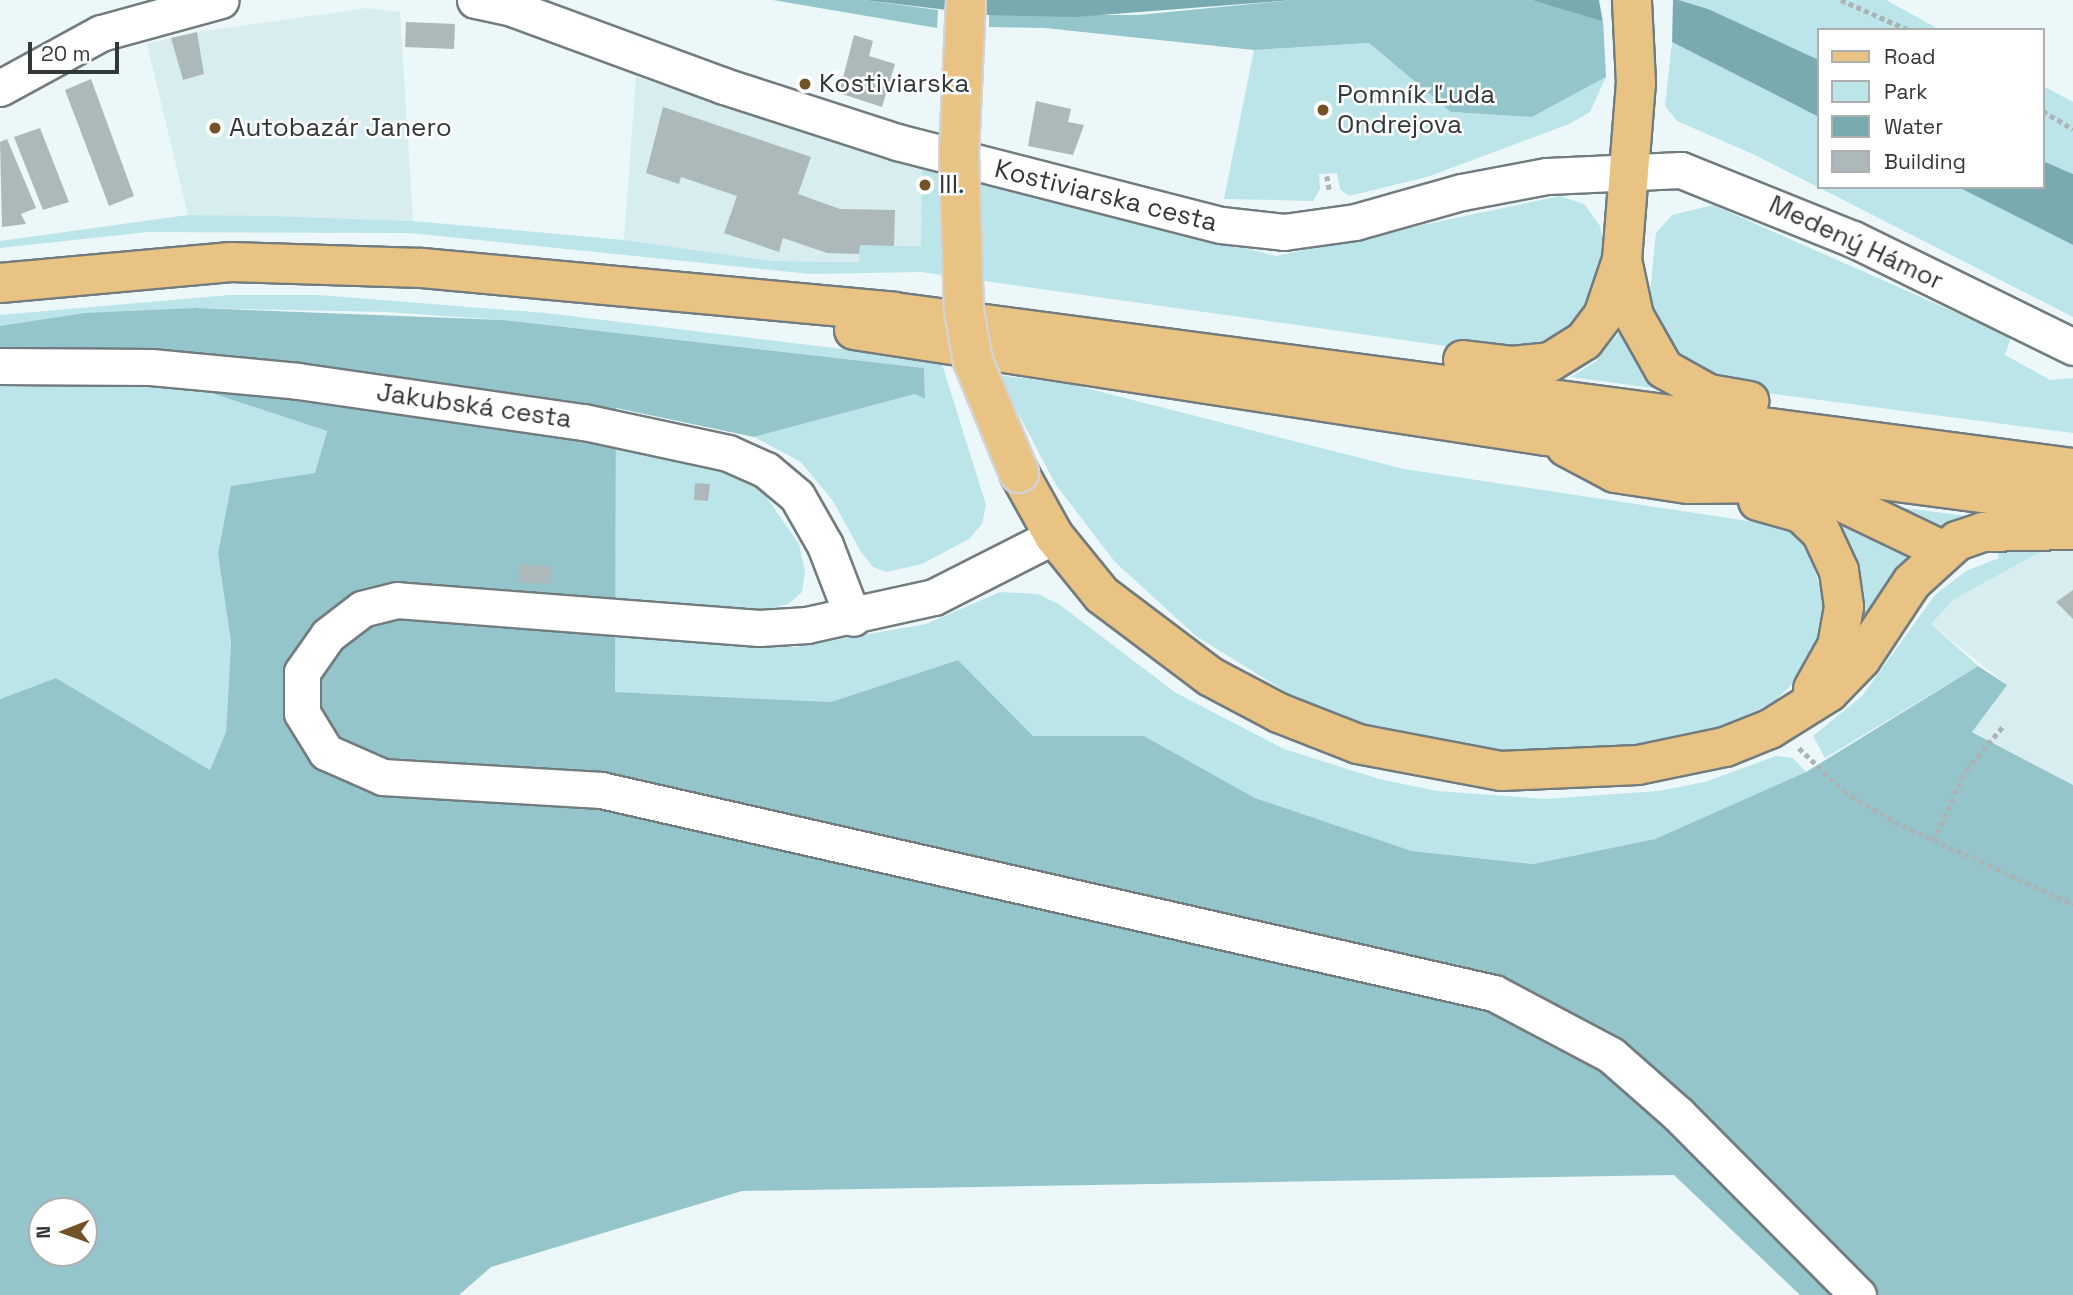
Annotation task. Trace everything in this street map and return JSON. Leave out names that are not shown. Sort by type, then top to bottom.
[{"type":"main road","points":[[966,0],[959,152],[964,311],[973,361],[1019,473],[1054,536],[1102,595],[1151,636],[1211,677],[1279,713],[1358,744],[1501,771],[1583,771],[1725,747],[1791,715],[1829,692],[1861,659],[1912,582],[1944,551],[1983,533],[2073,530]]},
{"type":"main road","points":[[1367,373],[1458,359],[1512,366],[1550,362],[1584,341],[1603,316],[1622,260],[1636,83],[1632,0]]},
{"type":"main road","points":[[1622,260],[1634,316],[1664,369],[1709,394],[1767,404],[1828,434]]},
{"type":"main road","points":[[0,283],[149,266],[316,263],[670,292],[894,312],[2073,468]]},
{"type":"main road","points":[[670,292],[925,345],[1546,436],[2073,505]]},
{"type":"main road","points":[[1546,436],[1615,473],[1689,484],[1801,513],[1821,532],[1839,571],[1844,607],[1838,646],[1791,715]]},
{"type":"main road","points":[[1689,484],[1764,482],[1827,495],[1944,551]]},
{"type":"street","points":[[0,88],[101,33],[221,0]]},
{"type":"street","name":"Kostiviarska cesta","points":[[475,0],[512,8],[724,86],[897,142],[1221,225],[1284,232],[1355,222],[1523,181],[1630,169]]},
{"type":"street","name":"Medený Hámor","points":[[1630,169],[1681,170],[1737,188],[2073,347]]},
{"type":"street","name":"Jakubská cesta","points":[[0,366],[151,367],[298,381],[584,422],[728,453],[766,470],[797,496],[825,545],[853,618]]},
{"type":"street","points":[[1054,536],[934,597],[853,618],[759,628],[397,600],[362,608],[328,635],[302,672],[302,713],[326,752],[383,777],[601,790],[1494,993],[1611,1055],[1679,1115],[1858,1295]]},
{"type":"path","points":[[1841,0],[1904,28]]},
{"type":"path","points":[[2045,112],[2073,130]]},
{"type":"path","points":[[1791,715],[1804,757],[1844,791],[1933,841],[2073,904]]},
{"type":"path","points":[[1933,841],[1966,771],[2004,725]]},
{"type":"shaded area","points":[[773,0],[864,0],[938,10],[937,28]]},
{"type":"shaded area","points":[[1294,0],[1532,0],[1568,8],[1603,19],[1606,77],[1532,117],[1451,112],[1369,43],[1254,50],[1045,28],[989,27],[989,15],[1138,15]]},
{"type":"shaded area","points":[[367,8],[400,12],[413,221],[188,215],[147,44],[171,38],[183,80],[204,74],[197,32]]},
{"type":"shaded area","points":[[636,77],[922,166],[921,246],[860,245],[860,262],[771,261],[624,240]]},
{"type":"shaded area","points":[[196,308],[503,320],[924,368],[925,399],[915,394],[754,437],[616,408],[615,692],[831,702],[958,660],[1033,736],[1144,736],[1255,798],[1412,851],[1533,864],[1655,839],[1806,772],[1978,666],[2007,685],[1972,732],[2073,785],[2073,1295],[1800,1295],[1674,1175],[742,1191],[491,1267],[459,1295],[0,1295],[0,699],[56,678],[210,770],[226,732],[231,642],[218,554],[231,486],[315,473],[327,431],[196,388],[0,379],[0,326],[85,313]]},
{"type":"shaded area","points":[[2042,551],[2073,551],[2073,785],[1972,731],[2007,685],[1931,624],[1953,600]]},
{"type":"green space","points":[[1678,0],[1886,0],[1936,28],[1818,28],[1818,60]]},
{"type":"green space","points":[[1672,42],[1818,116],[1818,187],[1755,155],[1677,121],[1665,106]]},
{"type":"green space","points":[[1369,43],[1451,112],[1532,117],[1606,77],[1590,112],[1569,124],[1427,177],[1349,196],[1340,189],[1337,173],[1319,174],[1320,189],[1313,201],[1224,199],[1254,50]]},
{"type":"green space","points":[[2045,87],[2073,102],[2073,174],[2045,162]]},
{"type":"green space","points":[[922,166],[1276,256],[1560,196],[1584,204],[1600,226],[1606,256],[1583,319],[1557,339],[1518,349],[1474,350],[921,272],[811,274],[410,233],[148,232],[0,248],[0,241],[188,215],[265,216],[413,221],[624,240],[771,261],[859,262],[860,245],[921,246]]},
{"type":"green space","points":[[1822,189],[1962,189],[2073,245],[2073,317]]},
{"type":"green space","points":[[1713,205],[2011,337],[2005,355],[2050,380],[2073,378],[2073,433],[1728,388],[1671,352],[1649,302],[1656,233],[1672,215]]},
{"type":"green space","points":[[230,295],[319,295],[546,313],[941,361],[986,505],[982,524],[969,539],[922,564],[886,572],[873,567],[861,552],[833,501],[801,462],[754,437],[915,394],[925,399],[924,368],[503,320],[385,312],[196,308],[0,326],[0,315]]},
{"type":"green space","points":[[1622,329],[1631,354],[1660,389],[1571,377],[1596,361]]},
{"type":"green space","points":[[998,375],[1074,385],[1404,469],[1768,524],[1795,533],[1810,556],[1823,597],[1826,635],[1808,668],[1775,701],[1728,725],[1615,751],[1507,753],[1404,738],[1299,700],[1196,636],[1115,562],[1056,485]]},
{"type":"green space","points":[[0,379],[196,388],[327,431],[315,473],[218,554],[231,642],[226,732],[210,770],[56,678],[0,699]]},
{"type":"green space","points":[[616,447],[722,468],[763,492],[799,544],[805,571],[802,592],[788,604],[757,612],[615,602]]},
{"type":"green space","points":[[1867,503],[1997,520],[1930,529]]},
{"type":"green space","points":[[1825,506],[1919,557],[1844,661]]},
{"type":"green space","points":[[2073,543],[2073,551],[2042,551],[1953,600],[1931,624],[1978,666],[1825,758],[1813,736],[1862,696],[1935,595],[1966,571],[1999,558],[1996,550]]},
{"type":"green space","points":[[1000,592],[1038,594],[1060,605],[1176,693],[1284,749],[1379,779],[1437,791],[1546,799],[1658,791],[1705,782],[1776,756],[1793,758],[1806,772],[1655,839],[1533,864],[1412,851],[1255,798],[1144,736],[1033,736],[958,660],[831,702],[614,692],[614,634],[795,647],[926,624]]},
{"type":"water","points":[[864,0],[1294,0],[1075,17],[989,15]]},
{"type":"water","points":[[1532,0],[1678,0],[1708,9],[1818,60],[1818,116],[1672,42]]},
{"type":"water","points":[[2045,162],[2073,174],[2073,245],[1962,189],[2045,189]]},
{"type":"pier","points":[[1599,0],[1673,0],[1672,46],[1603,23]]},
{"type":"building","points":[[406,22],[455,24],[454,49],[405,47]]},
{"type":"building","points":[[197,32],[204,74],[183,80],[171,38]]},
{"type":"building","points":[[854,35],[873,41],[869,56],[895,64],[882,107],[839,93]]},
{"type":"building","points":[[91,79],[134,196],[109,206],[65,90]]},
{"type":"building","points":[[1036,101],[1071,109],[1068,122],[1084,125],[1073,155],[1028,146]]},
{"type":"building","points":[[663,107],[811,157],[798,194],[840,209],[895,210],[894,246],[860,245],[859,254],[827,253],[783,238],[779,252],[724,233],[737,196],[681,177],[679,184],[646,173]]},
{"type":"building","points":[[40,128],[69,202],[43,210],[14,137]]},
{"type":"building","points":[[7,139],[36,208],[21,214],[26,224],[2,227],[0,142]]},
{"type":"building","points":[[695,483],[710,484],[708,501],[694,500]]},
{"type":"building","points":[[520,564],[552,567],[550,584],[519,582]]},
{"type":"building","points":[[2073,590],[2073,619],[2056,602]]},
{"type":"place","name":"Kostiviarska","points":[[805,84]]},
{"type":"place","name":"Pomník Ľuda Ondrejova","points":[[1323,110]]},
{"type":"place","name":"Autobazár Janero","points":[[215,128]]},
{"type":"place","name":"III.","points":[[925,185]]}]
